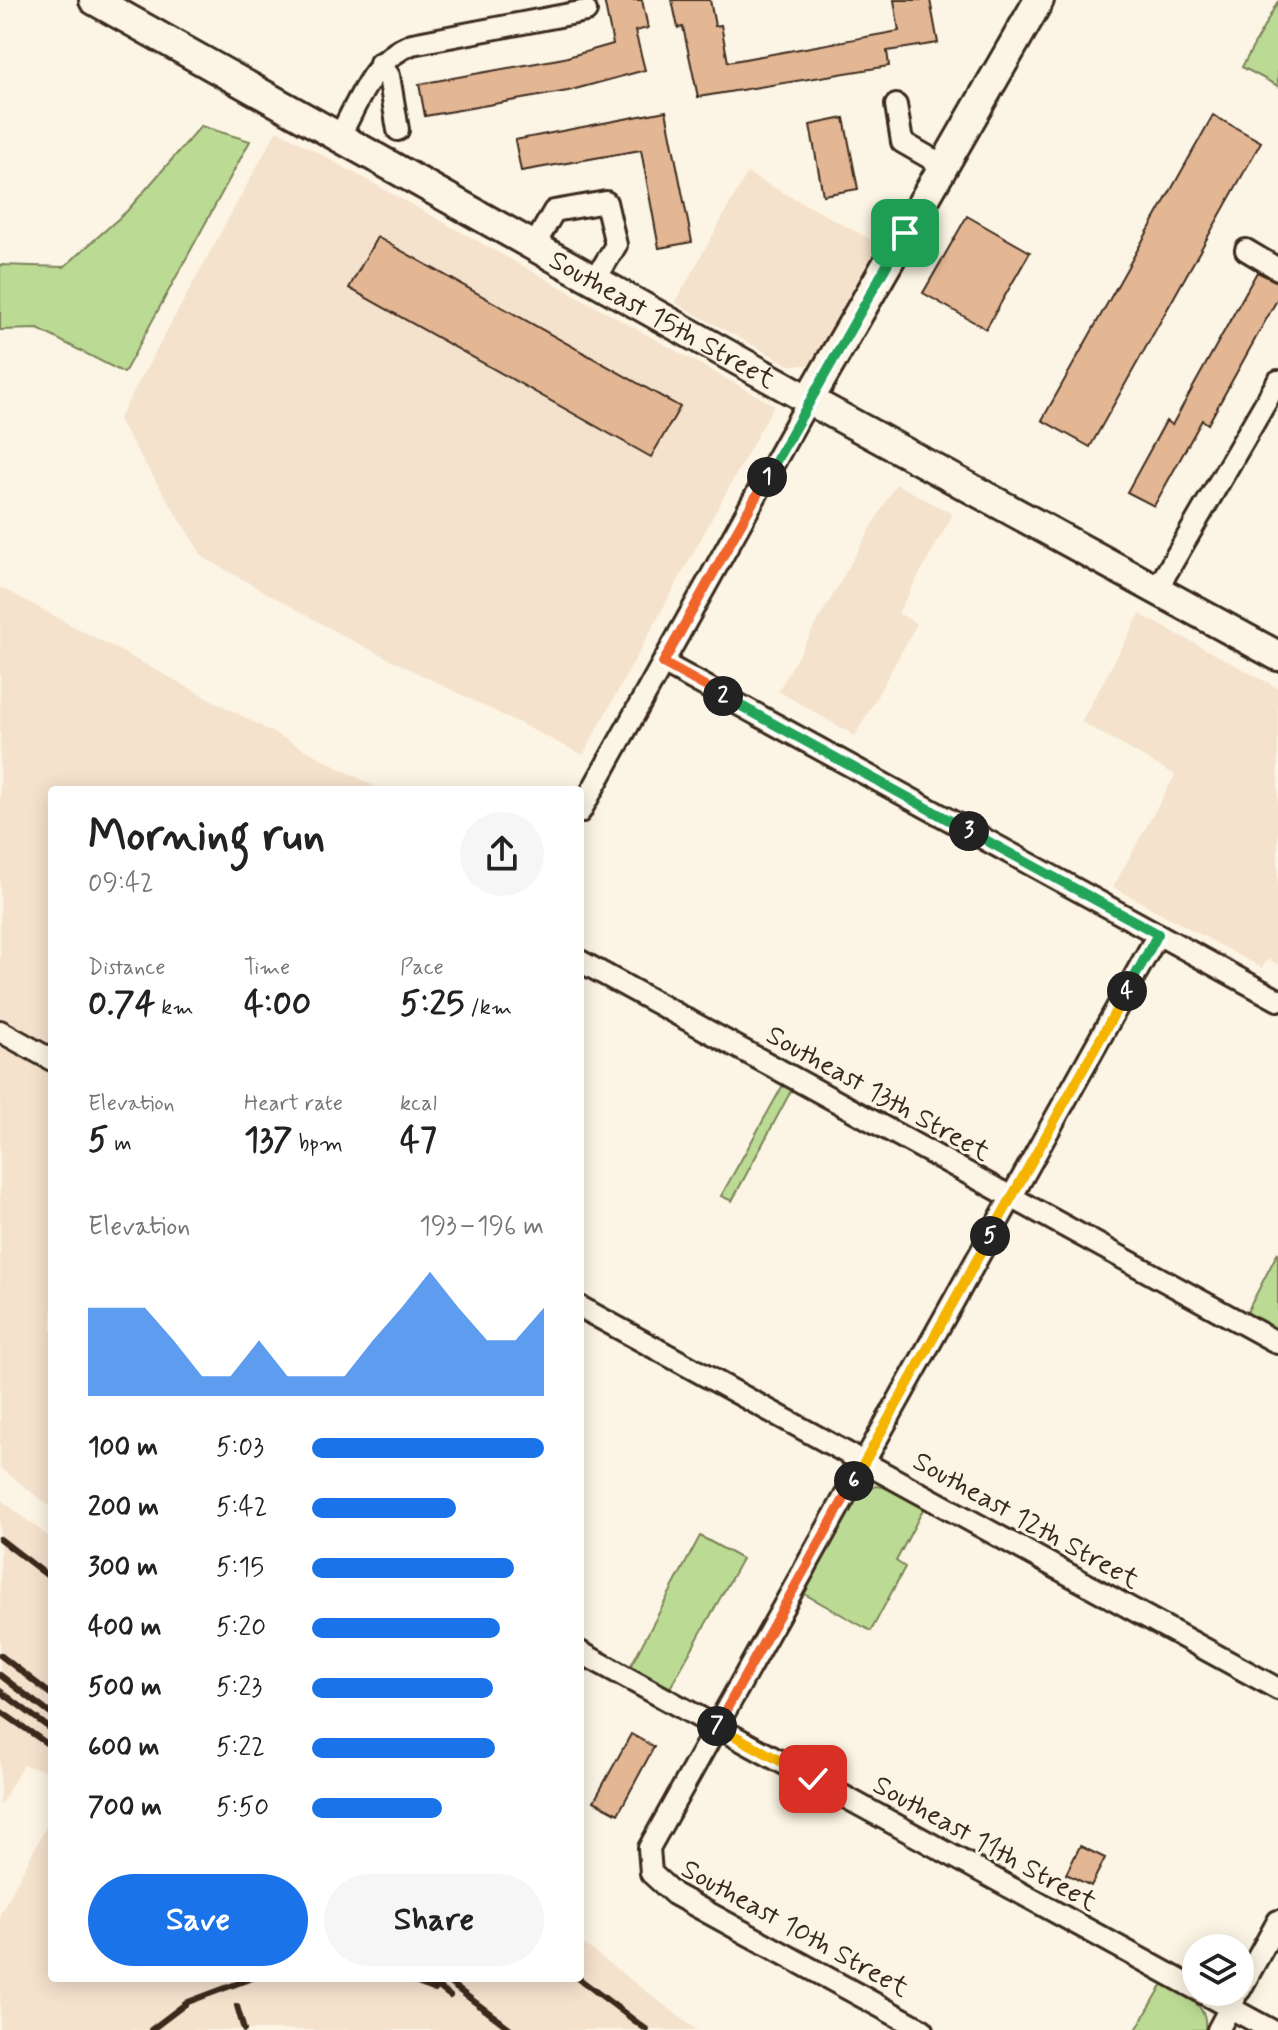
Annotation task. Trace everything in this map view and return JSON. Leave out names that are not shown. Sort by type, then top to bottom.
[{"type":"main road","name":"Southeast 15th Street","points":[[94,0],[809,400],[1278,656]]},
{"type":"main road","points":[[809,400],[1039,0]]},
{"type":"street","points":[[339,137],[380,63],[394,51],[412,44],[586,11]]},
{"type":"street","points":[[380,63],[389,76],[398,130]]},
{"type":"street","points":[[896,105],[902,142],[944,166]]},
{"type":"street","points":[[534,246],[554,211],[606,202],[616,245],[595,280]]},
{"type":"street","points":[[1246,250],[1278,269]]},
{"type":"street","points":[[1157,589],[1278,381]]},
{"type":"street","points":[[584,805],[809,400]]},
{"type":"street","points":[[663,663],[1278,1000]]},
{"type":"street","points":[[717,1726],[1158,934]]},
{"type":"street","name":"Southeast 13th Street","points":[[584,963],[1278,1343]]},
{"type":"street","points":[[0,1031],[48,1058]]},
{"type":"street","name":"Southeast 12th Street","points":[[584,1309],[1278,1689]]},
{"type":"street","name":"Southeast 11th Street","points":[[584,1654],[1182,1981]]},
{"type":"street","name":"Southeast 10th Street","points":[[717,1726],[653,1840],[649,1867],[654,1878],[674,1894],[923,2030]]},
{"type":"street","points":[[1254,1964],[1278,1921]]},
{"type":"street","points":[[1218,2030],[1231,2006]]},
{"type":"street","points":[[1246,2006],[1271,2030]]},
{"type":"shaded area","points":[[277,130],[774,405],[583,755],[347,638],[203,557],[118,420]]},
{"type":"shaded area","points":[[747,173],[883,246],[811,365],[789,365],[675,303]]},
{"type":"shaded area","points":[[896,484],[953,514],[898,613],[917,624],[855,736],[778,691]]},
{"type":"shaded area","points":[[0,587],[373,786],[48,786],[48,1505],[0,1468]]},
{"type":"shaded area","points":[[1140,614],[1278,688],[1278,965],[1268,959],[1262,968],[1113,887],[1175,775],[1081,722]]},
{"type":"shaded area","points":[[0,1499],[48,1536],[48,1771],[23,1765],[0,1806]]},
{"type":"shaded area","points":[[48,1824],[48,1982],[584,1982],[584,1944],[697,2030],[0,2030],[0,1914]]},
{"type":"green space","points":[[1278,1],[1278,86],[1242,67]]},
{"type":"green space","points":[[201,126],[250,141],[124,373],[38,329],[0,330],[0,265],[64,267],[127,211]]},
{"type":"green space","points":[[783,1085],[792,1089],[732,1201],[721,1196]]},
{"type":"green space","points":[[1278,1252],[1278,1330],[1246,1314]]},
{"type":"green space","points":[[875,1486],[890,1488],[925,1506],[896,1561],[905,1567],[871,1631],[801,1592],[854,1500]]},
{"type":"green space","points":[[700,1536],[742,1559],[670,1688],[630,1667]]},
{"type":"green space","points":[[1163,1984],[1182,1994],[1182,2006],[1199,2006],[1205,2021],[1205,2030],[1136,2030]]},
{"type":"building","points":[[604,0],[642,0],[648,28],[635,31],[645,70],[568,91],[425,116],[419,84],[564,58],[613,44]]},
{"type":"building","points":[[672,0],[710,0],[715,26],[721,25],[728,62],[899,31],[894,0],[930,0],[938,43],[887,51],[889,66],[698,97],[683,27],[678,28]]},
{"type":"building","points":[[666,111],[692,242],[659,248],[641,150],[521,171],[515,140]]},
{"type":"building","points":[[1213,115],[1261,142],[1090,447],[1042,420]]},
{"type":"building","points":[[844,118],[858,189],[823,195],[810,125]]},
{"type":"building","points":[[967,216],[1030,252],[986,329],[923,293]]},
{"type":"building","points":[[377,237],[680,407],[651,457],[349,288]]},
{"type":"building","points":[[1257,272],[1278,282],[1278,298],[1208,424],[1202,420],[1154,506],[1127,492],[1166,421],[1172,425]]},
{"type":"building","points":[[631,1734],[654,1747],[618,1814],[594,1801]]},
{"type":"building","points":[[1080,1846],[1105,1858],[1091,1886],[1066,1874]]},
{"type":"railway","points":[[0,1539],[48,1576]]},
{"type":"railway","points":[[0,1655],[48,1692]]},
{"type":"railway","points":[[0,1675],[48,1712]]},
{"type":"railway","points":[[0,1691],[48,1727]]},
{"type":"railway","points":[[0,1711],[48,1744]]},
{"type":"railway","points":[[151,2030],[188,2002],[241,1982]]},
{"type":"railway","points":[[415,1982],[435,1990]]},
{"type":"railway","points":[[432,1982],[450,1996]]},
{"type":"railway","points":[[448,1982],[512,2030]]},
{"type":"railway","points":[[583,1982],[647,2030]]},
{"type":"railway","points":[[237,2006],[244,2030]]},
{"type":"route","points":[[813,1779],[717,1726],[1158,934],[663,663],[905,233]]}]
